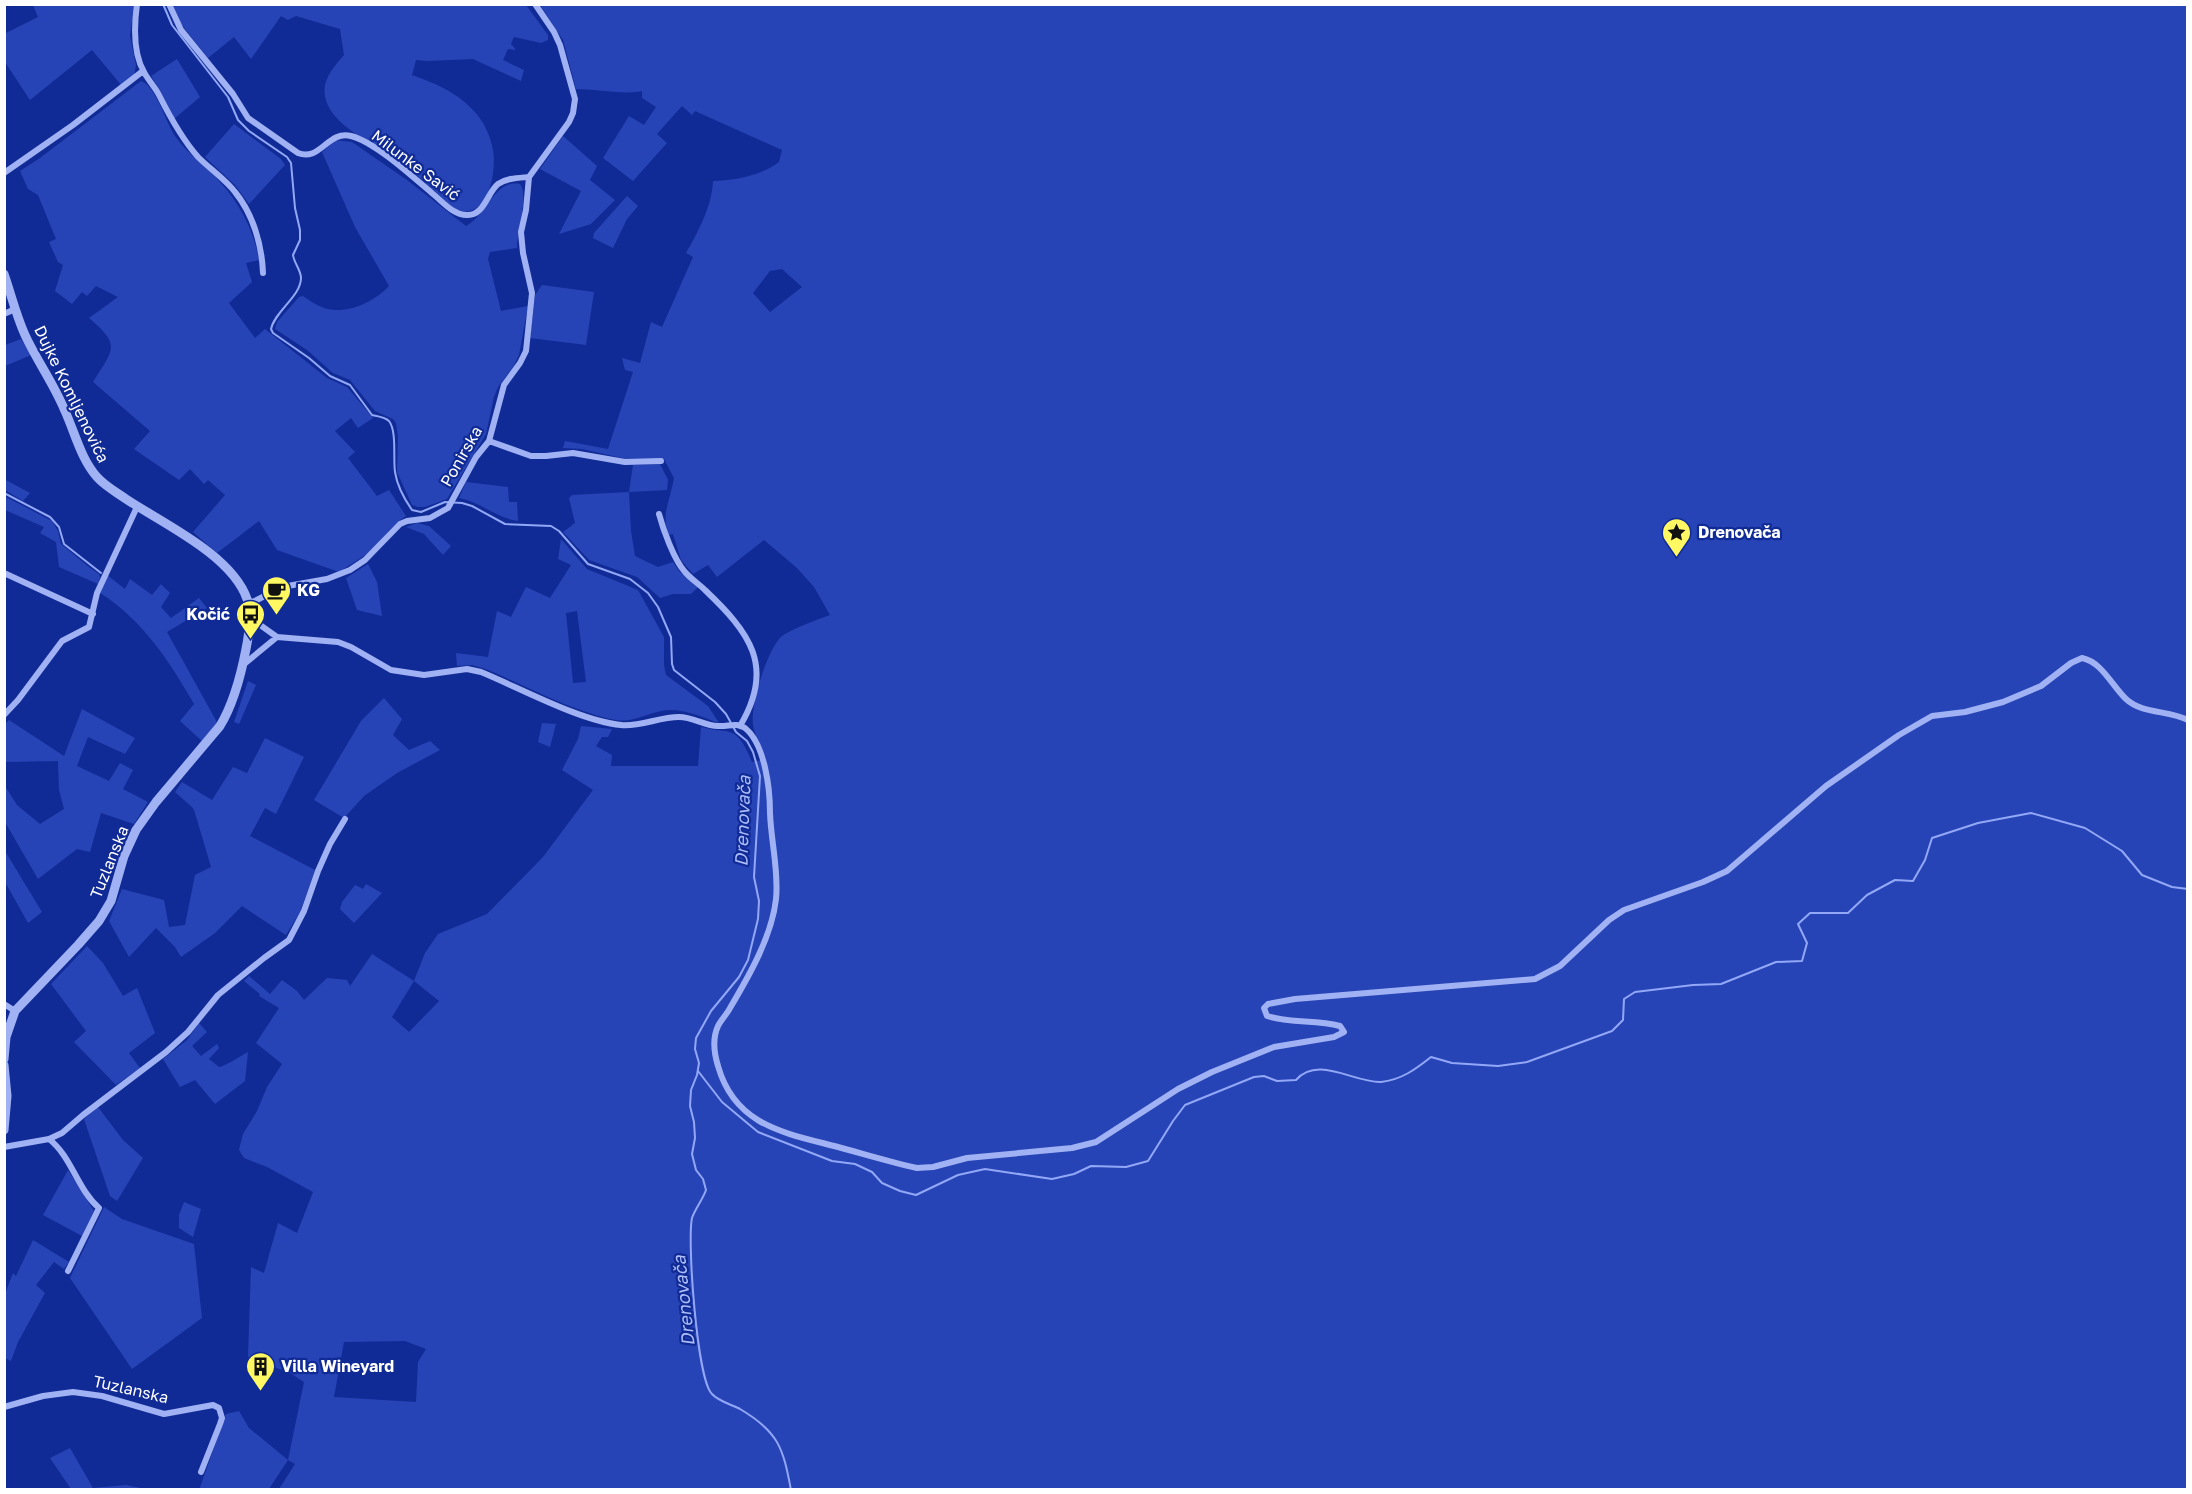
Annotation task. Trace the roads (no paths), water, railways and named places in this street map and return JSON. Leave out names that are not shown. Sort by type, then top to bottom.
[{"type":"street","points":[[137,4],[136,40],[143,71],[156,88],[173,123],[187,143],[199,158],[235,191],[242,202],[249,214],[261,248],[263,273]]},
{"type":"street","name":"Milunke Savić","points":[[169,4],[181,30],[233,94],[248,118],[298,153],[314,154],[333,138],[349,135],[387,157],[450,209],[465,215],[478,211],[500,183],[529,177]]},
{"type":"street","name":"Ponirska","points":[[247,599],[253,602],[282,587],[327,579],[350,570],[364,560],[400,524],[407,520],[430,518],[445,510],[476,457],[489,441],[500,394],[520,363],[527,346],[532,293],[521,243],[529,177],[569,122],[575,99],[560,45],[535,4]]},
{"type":"street","points":[[4,173],[73,125],[143,71]]},
{"type":"street","name":"Dujke Komljenovića","points":[[4,274],[24,333],[50,379],[87,463],[103,483],[137,507],[178,530],[210,554],[237,582],[247,599]]},
{"type":"street","points":[[4,314],[15,309]]},
{"type":"street","points":[[489,441],[531,456],[573,453],[625,462],[661,461]]},
{"type":"street","points":[[4,715],[62,641],[83,632],[88,627],[97,593],[137,507]]},
{"type":"street","points":[[659,513],[682,568],[735,621],[751,643],[757,672],[749,709],[737,725]]},
{"type":"street","points":[[4,573],[93,614]]},
{"type":"street","name":"Tuzlanska","points":[[4,1059],[6,1037],[15,1011],[99,921],[111,901],[124,856],[136,830],[156,802],[220,726],[230,707],[243,665],[248,639],[247,599]]},
{"type":"street","points":[[249,617],[277,637],[338,642],[351,647],[384,667],[411,674],[433,675],[467,669],[474,670],[570,710],[619,725],[628,726],[677,717],[693,719],[713,726],[737,725],[748,732],[761,756],[769,783],[776,900],[765,939],[753,966],[729,1011],[718,1025],[714,1038],[714,1054],[722,1081],[733,1100],[761,1123],[786,1133],[917,1168],[933,1167],[968,1158],[1072,1148],[1096,1142],[1178,1089],[1212,1072],[1274,1047],[1334,1037],[1344,1032],[1340,1026],[1330,1023],[1280,1020],[1267,1016],[1264,1008],[1268,1004],[1295,999],[1535,979],[1560,966],[1609,920],[1624,910],[1727,871],[1827,786],[1899,735],[1932,716],[1965,712],[2003,702],[2041,686],[2071,663],[2082,658],[2095,662],[2126,699],[2137,707],[2178,715],[2187,720]]},
{"type":"street","points":[[243,665],[277,637]]},
{"type":"street","points":[[4,1147],[49,1139],[62,1133],[83,1114],[166,1052],[188,1032],[218,995],[289,940],[304,911],[330,844],[345,819]]},
{"type":"street","points":[[4,1005],[15,1011]]},
{"type":"street","points":[[4,1065],[6,1097],[4,1130]]},
{"type":"street","points":[[49,1139],[68,1159],[85,1191],[99,1208],[68,1271]]},
{"type":"street","name":"Tuzlanska","points":[[4,1407],[43,1396],[73,1392],[102,1396],[164,1414],[213,1405],[219,1408],[222,1418],[201,1472]]},
{"type":"waterway","name":"Drenovača","points":[[163,4],[172,25],[228,97],[238,120],[249,131],[287,157],[291,163],[295,208],[300,230],[300,240],[293,255],[301,278],[297,291],[277,316],[271,329],[273,333],[330,376],[350,385],[372,415],[389,421],[394,438],[396,477],[412,510],[421,512],[445,502],[462,503],[505,524],[551,526],[559,531],[588,564],[630,579],[648,593],[658,607],[671,637],[674,670],[715,702],[726,714],[736,732],[747,741],[753,752],[760,776],[754,877],[759,901],[758,919],[748,960],[739,977],[711,1011],[696,1038],[695,1049],[699,1063],[691,1090],[690,1106],[695,1138],[692,1154],[696,1170],[703,1179],[706,1190],[692,1218],[692,1280],[702,1364],[712,1394],[753,1417],[771,1434],[782,1452],[791,1490]]},
{"type":"waterway","points":[[4,493],[50,517],[59,527],[64,544],[101,573]]},
{"type":"waterway","points":[[698,1071],[722,1102],[758,1132],[832,1161],[855,1164],[872,1172],[882,1183],[900,1191],[916,1195],[958,1175],[985,1169],[1052,1179],[1074,1174],[1091,1166],[1126,1167],[1148,1161],[1185,1105],[1254,1077],[1264,1076],[1277,1081],[1296,1080],[1305,1073],[1325,1070],[1381,1082],[1402,1076],[1431,1057],[1452,1063],[1498,1066],[1527,1062],[1612,1031],[1623,1020],[1624,999],[1635,992],[1721,984],[1776,962],[1802,961],[1807,943],[1798,924],[1810,913],[1848,913],[1867,895],[1895,880],[1913,881],[1925,860],[1932,838],[1978,823],[2031,813],[2085,828],[2122,851],[2142,875],[2172,887],[2188,889]]},
{"type":"place","name":"Drenovača","points":[[1677,558]]},
{"type":"place","name":"KG","points":[[276,616]]},
{"type":"place","name":"Kočić","points":[[251,640]]},
{"type":"place","name":"Villa Wineyard","points":[[260,1392]]}]
